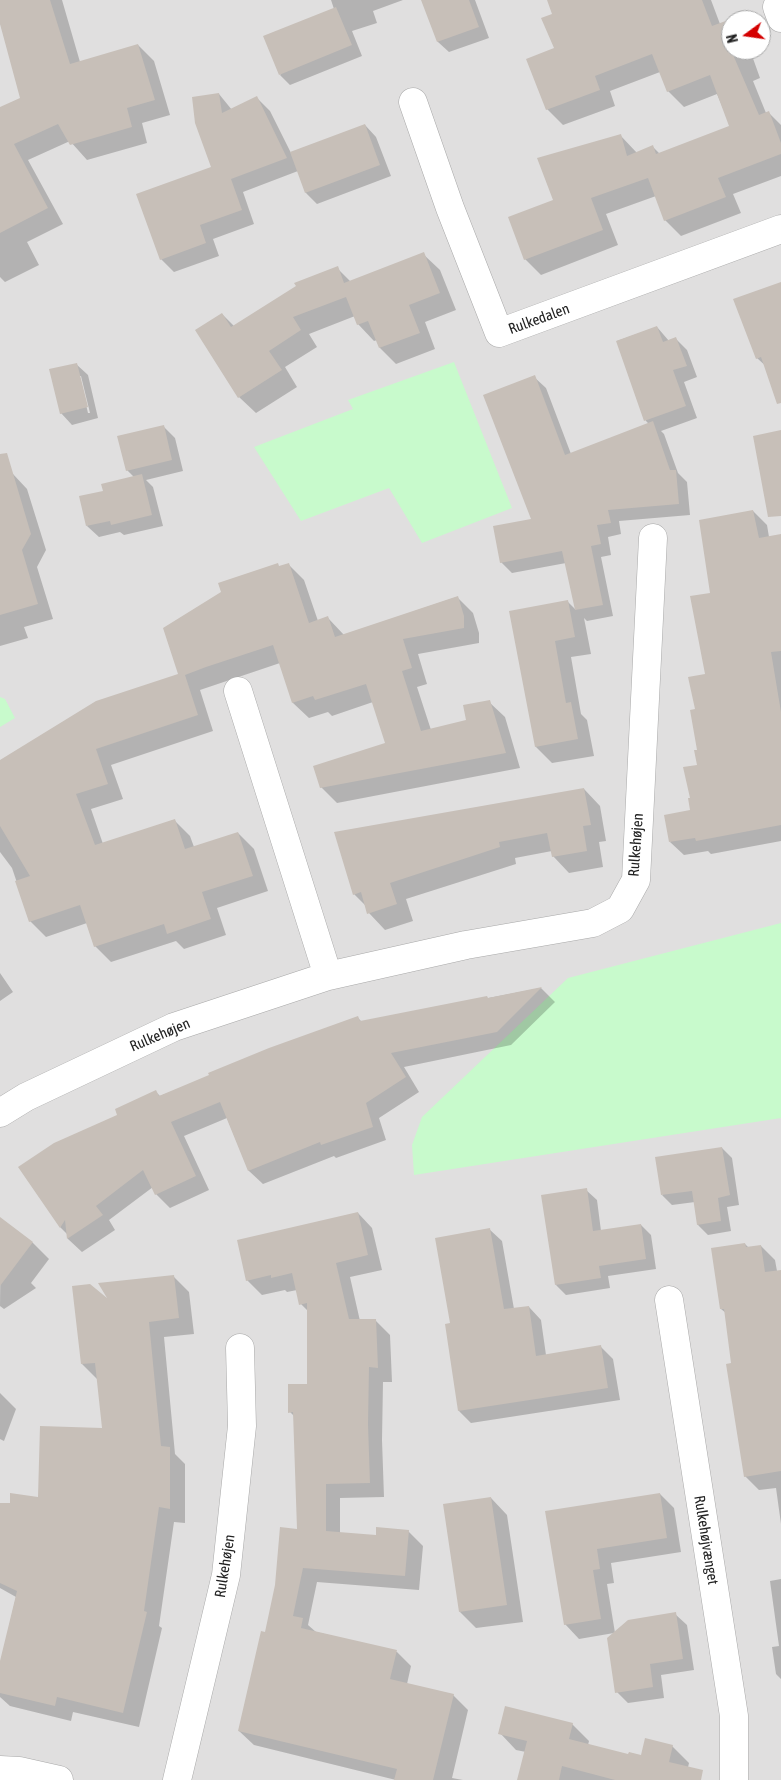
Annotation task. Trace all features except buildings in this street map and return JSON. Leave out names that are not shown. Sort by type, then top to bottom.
[{"type":"street","name":"Rulkedalen","points":[[413,102],[450,208],[500,333],[781,229]]},
{"type":"street","name":"Rulkehøjen","points":[[0,1113],[26,1097],[174,1027],[328,976],[466,945],[593,923],[620,909],[636,880],[653,538]]},
{"type":"street","points":[[238,691],[328,976]]},
{"type":"street","name":"Rulkehøjvænget","points":[[668,1300],[734,1716],[734,1780]]},
{"type":"street","name":"Rulkehøjen","points":[[177,1780],[226,1575],[242,1426],[240,1348]]},
{"type":"street","points":[[0,1770],[19,1771],[59,1780]]},
{"type":"shaded area","points":[[0,0],[781,0],[781,1780],[0,1780]]},
{"type":"green space","points":[[454,362],[512,508],[422,543],[389,488],[301,521],[254,447],[353,409],[348,400]]},
{"type":"green space","points":[[0,697],[5,699],[15,718],[0,727]]},
{"type":"green space","points":[[781,923],[781,1118],[414,1175],[412,1145],[422,1117],[568,978]]}]
